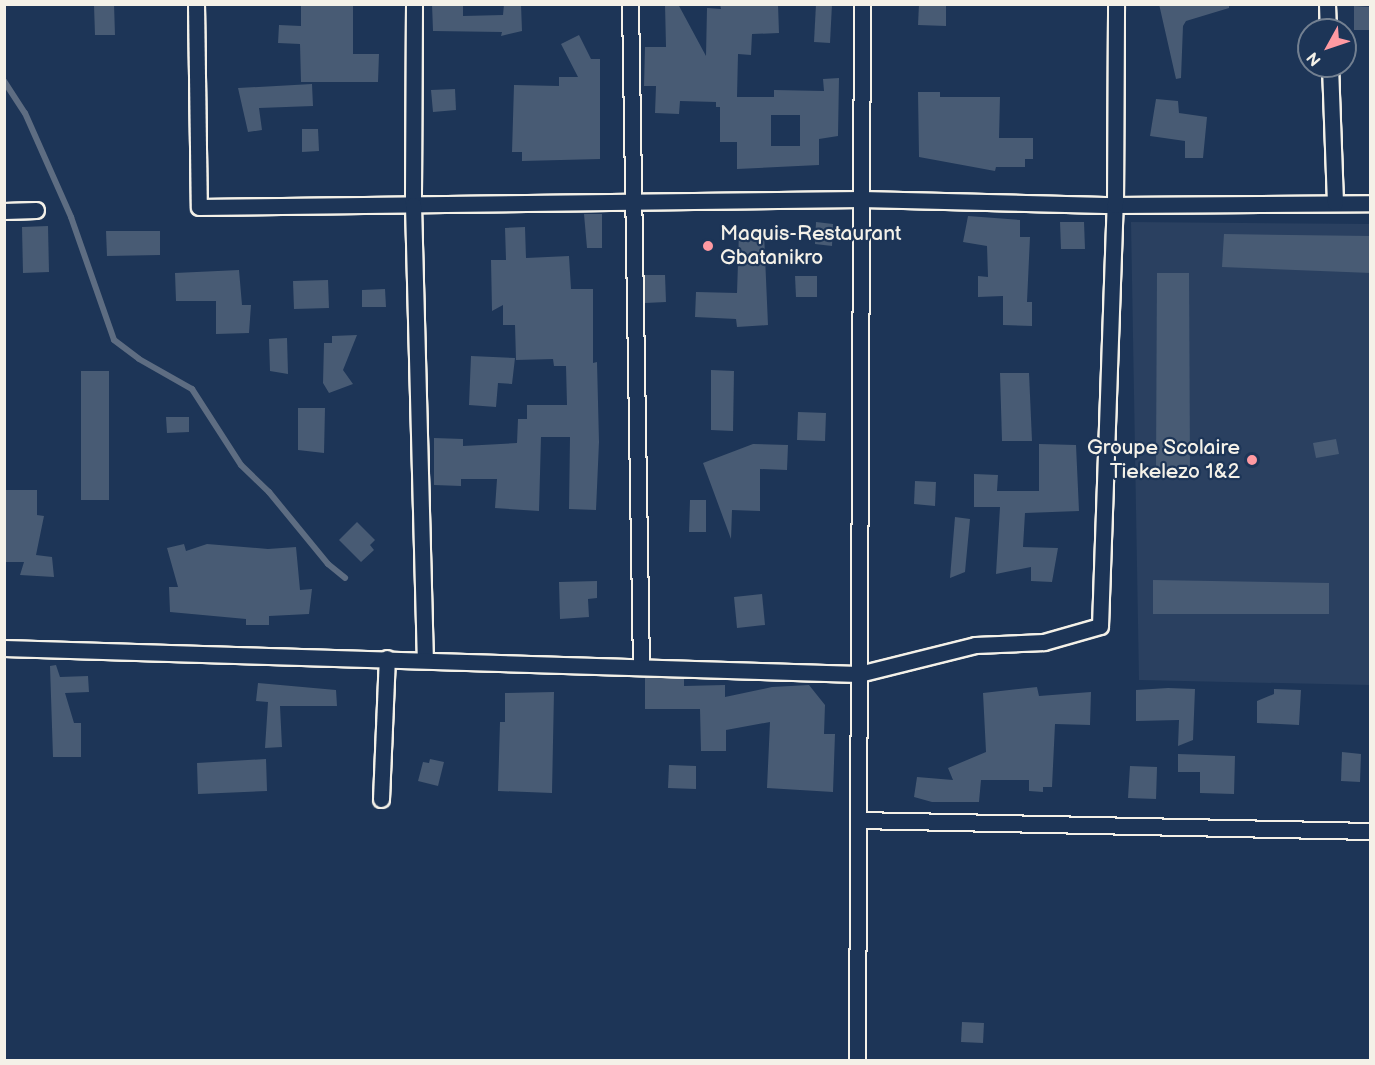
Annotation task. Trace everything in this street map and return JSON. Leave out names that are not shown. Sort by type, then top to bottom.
[{"type":"street","points":[[196,4],[199,207],[861,199],[1115,205],[1371,203]]},
{"type":"street","points":[[414,4],[413,205],[425,659]]},
{"type":"street","points":[[630,4],[642,666]]},
{"type":"street","points":[[857,1060],[862,4]]},
{"type":"street","points":[[4,648],[425,659],[859,674],[975,645],[1044,642],[1100,626],[1115,205],[1116,4]]},
{"type":"street","points":[[1330,78],[1335,203]]},
{"type":"street","points":[[4,211],[36,210]]},
{"type":"street","points":[[381,799],[387,658]]},
{"type":"street","points":[[858,820],[1371,831]]},
{"type":"shaded area","name":"Groupe Scolaire Tiekelezo 1&2","points":[[1131,222],[1370,224],[1370,685],[1139,680]]},
{"type":"building","points":[[114,4],[115,35],[95,35],[94,5]]},
{"type":"building","points":[[301,4],[353,5],[353,54],[379,54],[378,82],[301,82],[300,44],[278,43],[279,25],[301,26]]},
{"type":"building","points":[[432,4],[463,4],[463,16],[503,15],[504,4],[521,4],[522,31],[501,36],[502,32],[433,31]]},
{"type":"building","points":[[665,4],[678,4],[706,56],[707,8],[721,9],[720,4],[778,4],[779,33],[752,34],[751,55],[738,54],[737,97],[774,97],[774,90],[824,91],[823,79],[839,78],[838,136],[819,139],[819,165],[737,169],[737,142],[720,142],[720,107],[716,107],[716,102],[680,101],[679,114],[655,113],[656,86],[644,86],[645,47],[666,47]],"holes":[[[771,115],[800,115],[800,146],[771,146]]]},
{"type":"building","points":[[816,4],[832,4],[830,43],[814,42]]},
{"type":"building","points":[[919,4],[946,4],[946,26],[918,25]]},
{"type":"building","points":[[1159,4],[1229,4],[1229,8],[1186,21],[1183,26],[1181,78],[1176,79]]},
{"type":"building","points":[[1354,6],[1371,7],[1371,30],[1357,30],[1357,18],[1354,18]]},
{"type":"building","points":[[579,35],[591,59],[600,59],[600,159],[522,161],[522,152],[512,152],[514,85],[559,86],[559,77],[578,77],[561,44]]},
{"type":"building","points":[[312,84],[313,106],[259,108],[262,130],[248,132],[238,88]]},
{"type":"building","points":[[455,89],[456,110],[433,112],[431,90]]},
{"type":"building","points":[[918,92],[940,92],[940,97],[1000,97],[999,138],[1033,138],[1033,159],[1025,159],[1025,167],[996,167],[995,171],[919,157]]},
{"type":"building","points":[[1156,99],[1178,101],[1179,113],[1207,117],[1203,158],[1185,158],[1185,141],[1150,136]]},
{"type":"building","points":[[302,129],[318,129],[319,151],[302,152]]},
{"type":"building","points":[[584,214],[602,214],[602,248],[587,248]]},
{"type":"building","points":[[968,216],[1020,220],[1020,237],[1030,237],[1027,302],[1032,302],[1032,326],[1003,325],[1003,296],[978,297],[978,276],[988,277],[987,246],[963,242]]},
{"type":"building","points":[[816,222],[833,224],[832,246],[815,244]]},
{"type":"building","points":[[1060,222],[1084,222],[1085,249],[1061,249]]},
{"type":"building","points":[[48,226],[49,272],[23,273],[22,227]]},
{"type":"building","points":[[525,227],[526,258],[569,256],[571,289],[593,289],[593,363],[597,362],[599,442],[596,510],[569,509],[570,437],[541,437],[539,511],[495,508],[497,479],[461,479],[461,486],[434,485],[434,438],[463,439],[463,446],[517,443],[518,419],[527,419],[527,405],[567,405],[566,366],[554,366],[553,359],[516,360],[515,325],[503,325],[503,305],[492,311],[491,260],[506,260],[505,228]]},
{"type":"building","points":[[106,231],[160,231],[160,255],[107,256]]},
{"type":"building","points":[[739,232],[764,233],[768,325],[737,327],[736,319],[695,317],[696,292],[737,293]]},
{"type":"building","points":[[1224,234],[1371,236],[1371,273],[1222,267]]},
{"type":"building","points":[[239,270],[242,305],[251,305],[249,333],[216,334],[216,301],[176,301],[175,273]]},
{"type":"building","points":[[1157,273],[1189,273],[1190,471],[1156,470]]},
{"type":"building","points":[[644,275],[665,275],[666,302],[645,303]]},
{"type":"building","points":[[795,276],[817,276],[817,297],[796,297]]},
{"type":"building","points":[[328,280],[329,308],[294,309],[293,281]]},
{"type":"building","points":[[385,289],[386,307],[362,307],[362,290]]},
{"type":"building","points":[[357,335],[343,370],[353,384],[329,393],[323,383],[324,343],[332,343],[332,336]]},
{"type":"building","points":[[287,338],[288,374],[270,371],[269,339]]},
{"type":"building","points":[[471,356],[515,358],[512,384],[498,383],[496,407],[469,405]]},
{"type":"building","points":[[711,370],[734,371],[733,431],[711,430]]},
{"type":"building","points":[[81,371],[109,371],[109,500],[81,500]]},
{"type":"building","points":[[1000,373],[1029,373],[1032,441],[1002,441]]},
{"type":"building","points":[[298,408],[325,408],[324,453],[298,450]]},
{"type":"building","points":[[798,412],[826,413],[825,441],[797,440]]},
{"type":"building","points":[[166,417],[189,417],[189,432],[167,433]]},
{"type":"building","points":[[1336,439],[1339,454],[1316,458],[1313,443]]},
{"type":"building","points":[[753,444],[788,445],[787,470],[760,469],[760,511],[732,510],[731,539],[703,463]]},
{"type":"building","points":[[1039,444],[1076,445],[1079,511],[1025,513],[1023,547],[1058,548],[1052,582],[1031,581],[1031,567],[996,574],[1000,507],[974,507],[974,474],[998,475],[997,491],[1039,491]]},
{"type":"building","points":[[915,481],[936,482],[935,506],[914,504]]},
{"type":"building","points":[[4,490],[37,490],[37,515],[44,516],[36,555],[52,557],[54,577],[20,575],[24,562],[4,562]]},
{"type":"building","points":[[690,500],[706,500],[706,532],[689,532]]},
{"type":"building","points":[[955,517],[970,519],[965,572],[950,578]]},
{"type":"building","points":[[357,522],[375,540],[370,545],[374,550],[361,562],[339,540]]},
{"type":"building","points":[[184,544],[186,551],[207,544],[268,549],[296,547],[300,590],[312,589],[309,614],[269,616],[269,625],[246,625],[246,619],[170,612],[169,587],[178,587],[167,548]]},
{"type":"building","points":[[1153,580],[1329,583],[1329,614],[1153,614]]},
{"type":"building","points":[[597,581],[597,598],[588,599],[589,617],[560,619],[559,582]]},
{"type":"building","points":[[762,594],[765,625],[737,628],[734,597]]},
{"type":"building","points":[[56,665],[60,677],[88,676],[89,692],[65,693],[74,723],[81,723],[81,757],[53,757],[50,666]]},
{"type":"building","points":[[645,678],[684,678],[684,686],[725,685],[725,697],[772,687],[809,685],[825,705],[824,734],[835,734],[833,792],[767,788],[770,722],[726,730],[726,751],[701,751],[700,709],[645,709]]},
{"type":"building","points":[[258,683],[336,690],[337,706],[280,706],[282,747],[265,748],[268,702],[256,701]]},
{"type":"building","points":[[1037,687],[1039,696],[1091,692],[1090,725],[1055,724],[1052,787],[1043,787],[1043,792],[1029,791],[1029,780],[981,780],[979,802],[932,802],[914,797],[917,777],[953,780],[948,768],[986,752],[983,693]]},
{"type":"building","points":[[1195,689],[1193,740],[1178,746],[1179,720],[1136,721],[1136,690]]},
{"type":"building","points":[[1274,689],[1301,690],[1299,725],[1257,723],[1257,701],[1274,694]]},
{"type":"building","points":[[554,692],[552,793],[498,791],[500,722],[505,722],[505,693]]},
{"type":"building","points":[[1342,752],[1361,754],[1360,782],[1341,781]]},
{"type":"building","points":[[1178,754],[1235,756],[1234,794],[1200,793],[1200,772],[1178,772]]},
{"type":"building","points":[[266,759],[267,791],[198,794],[197,763]]},
{"type":"building","points":[[430,759],[444,762],[438,786],[418,781],[423,762],[429,763]]},
{"type":"building","points":[[669,765],[696,766],[696,789],[668,788]]},
{"type":"building","points":[[1130,766],[1157,767],[1156,799],[1128,798]]},
{"type":"building","points":[[962,1022],[984,1023],[983,1043],[961,1042]]},
{"type":"waterway","points":[[4,81],[25,113],[71,217],[114,340],[139,359],[192,389],[241,465],[269,492],[328,564],[345,578]]},
{"type":"place","name":"Maquis-Restaurant Gbatanikro","points":[[708,246]]},
{"type":"place","name":"Groupe Scolaire Tiekelezo 1&2","points":[[1252,460]]}]
